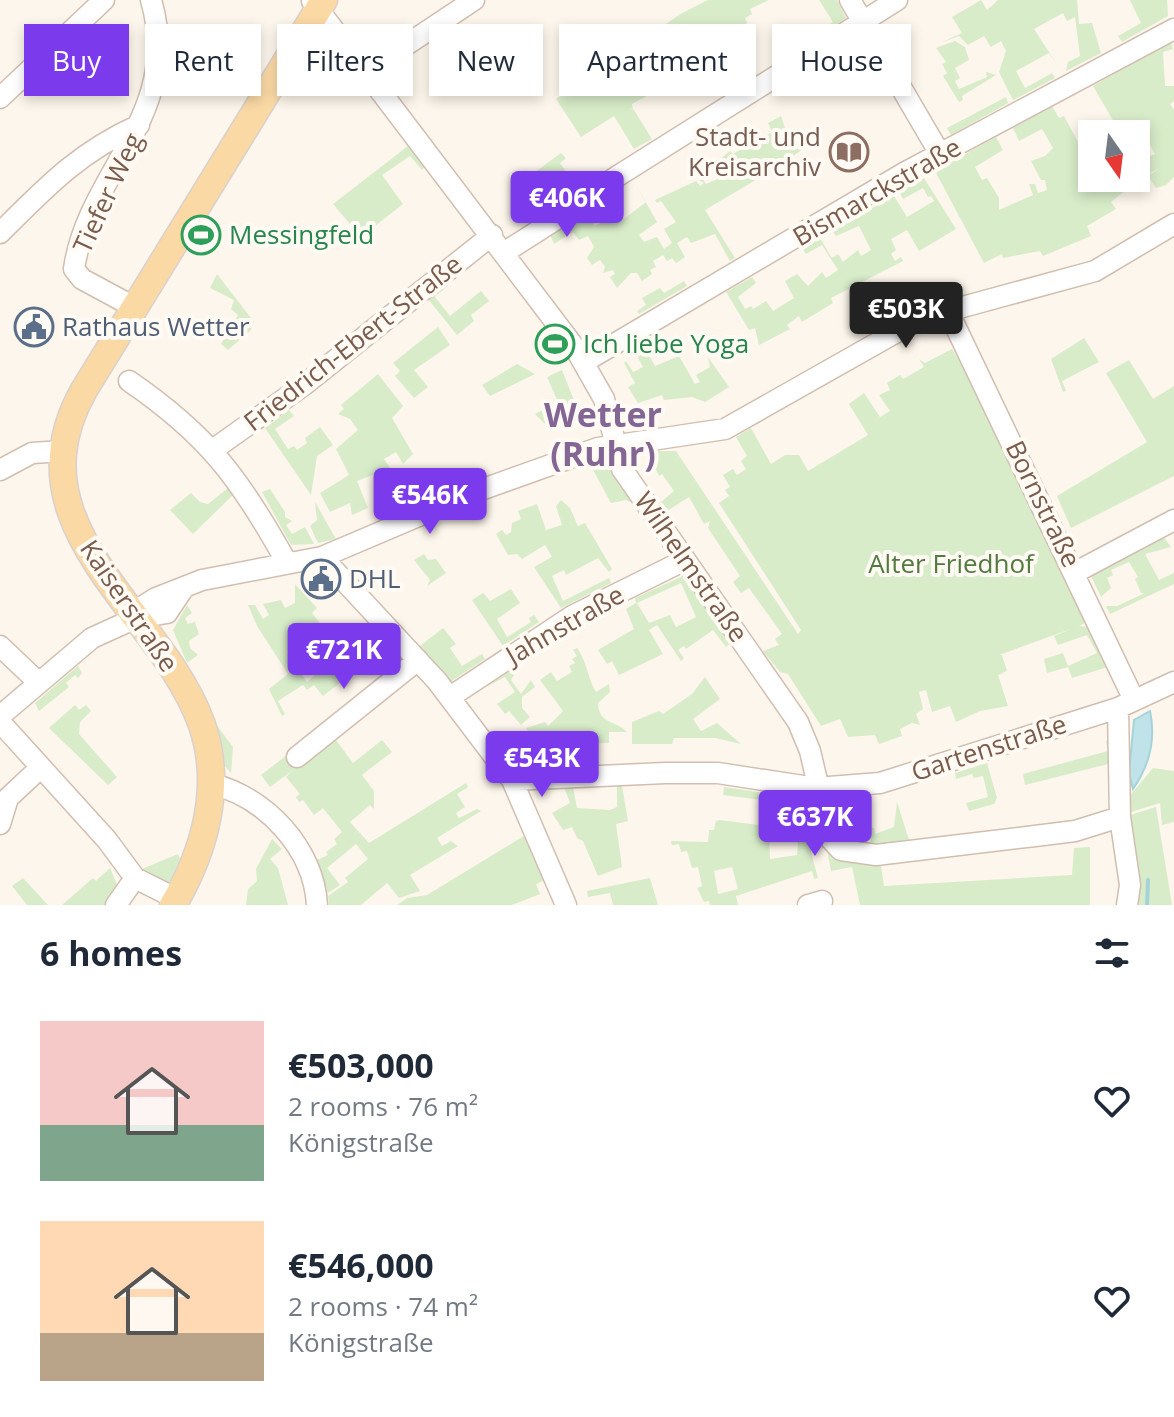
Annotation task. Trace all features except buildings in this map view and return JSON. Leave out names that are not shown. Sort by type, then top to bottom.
[{"type":"main road","name":"Kaiserstraße","points":[[175,902],[204,835],[212,784],[208,747],[195,707],[159,648],[94,561],[77,529],[66,490],[63,451],[79,400],[315,10]]},
{"type":"street","points":[[0,98],[104,0]]},
{"type":"street","name":"Tiefer Weg","points":[[134,307],[82,279],[74,269],[97,204],[150,100],[156,70],[157,36],[151,0]]},
{"type":"street","points":[[413,40],[474,0]]},
{"type":"street","points":[[850,0],[940,154]]},
{"type":"street","points":[[505,252],[605,188],[613,179],[897,0]]},
{"type":"street","name":"Bismarckstraße","points":[[584,362],[940,154],[1174,29]]},
{"type":"street","name":"Wilhelmstraße","points":[[386,96],[584,362],[608,408],[622,469],[798,722],[810,751],[816,788],[821,798],[822,830],[828,841],[841,850],[859,855],[1075,831],[1120,817]]},
{"type":"street","points":[[0,233],[84,154],[139,125]]},
{"type":"street","points":[[0,716],[92,638],[136,618],[167,613],[183,589],[202,580],[322,557],[505,480],[614,444],[725,429],[895,331],[948,311],[1095,271],[1174,224]]},
{"type":"street","name":"Friedrich-Ebert-Straße","points":[[214,449],[304,385],[492,235]]},
{"type":"street","name":"Bornstraße","points":[[948,311],[1076,572],[1126,704],[1120,817],[1130,885],[1127,905]]},
{"type":"street","points":[[129,381],[214,449],[256,507],[287,563]]},
{"type":"street","points":[[0,470],[32,453],[63,451]]},
{"type":"street","points":[[1076,572],[1174,520]]},
{"type":"street","points":[[322,557],[450,697],[512,780],[566,905]]},
{"type":"street","name":"Jahnstraße","points":[[450,697],[572,616],[685,560]]},
{"type":"street","points":[[0,646],[39,683]]},
{"type":"street","points":[[297,757],[418,660]]},
{"type":"street","name":"Gartenstraße","points":[[512,780],[629,773],[718,773],[816,788],[880,783],[1126,704],[1174,682]]},
{"type":"street","points":[[0,722],[107,840],[135,878],[175,902]]},
{"type":"street","points":[[0,824],[8,798],[40,768]]},
{"type":"street","points":[[212,784],[261,806],[292,839],[309,865],[317,905]]},
{"type":"street","points":[[116,905],[135,878]]},
{"type":"green space","points":[[708,0],[769,0],[750,9],[752,14],[745,18],[746,24],[666,24]]},
{"type":"green space","points":[[819,0],[837,0],[846,18],[837,24],[830,24],[833,22]]},
{"type":"green space","points":[[981,0],[987,10],[998,0],[1077,0],[1079,24],[1092,23],[1101,53],[1066,71],[1068,62],[1080,56],[1075,17],[1067,21],[1063,13],[1034,29],[1060,69],[1049,53],[1016,71],[1025,88],[1052,73],[1055,78],[1013,100],[999,72],[1006,51],[1001,41],[991,47],[984,36],[968,45],[959,36],[940,43],[962,33],[952,17]]},
{"type":"green space","points":[[1130,0],[1167,0],[1168,16],[1122,42],[1118,36],[1141,23]]},
{"type":"green space","points":[[955,41],[965,47],[969,60],[955,68],[960,78],[955,81],[959,89],[987,77],[986,72],[996,75],[962,96],[963,100],[959,102],[943,76],[947,73],[942,64],[946,62],[936,48]]},
{"type":"green space","points":[[1171,41],[1173,49],[1163,52],[1165,86],[1174,86],[1174,101],[1170,104],[1174,110],[1174,177],[1166,185],[1156,188],[1150,179],[1150,175],[1160,168],[1150,173],[1150,156],[1155,154],[1150,145],[1150,120],[1113,120],[1093,86]]},
{"type":"green space","points":[[560,96],[647,96],[632,104],[633,109],[628,108],[634,110],[652,139],[634,149],[614,116],[581,137],[556,99]]},
{"type":"green space","points":[[1006,97],[1008,103],[951,135],[947,128]]},
{"type":"green space","points":[[1052,106],[1059,118],[1064,116],[1078,142],[1078,192],[1124,192],[1111,202],[1116,209],[1087,226],[1091,236],[1043,256],[1040,251],[1003,258],[1002,254],[984,263],[935,171],[996,137],[1003,150],[975,167],[982,180],[987,178],[999,198],[999,210],[1033,195],[1029,184],[1035,184],[1038,193],[1047,190],[1045,180],[1041,180],[1031,161],[1045,156],[1053,148],[1042,129],[1019,141],[1013,128]]},
{"type":"green space","points":[[781,116],[788,137],[796,133],[800,138],[805,133],[811,143],[789,159],[765,169],[766,173],[759,178],[705,210],[735,258],[730,261],[715,234],[691,243],[687,237],[677,243],[685,257],[676,263],[672,258],[667,261],[663,255],[653,261],[656,267],[650,270],[652,274],[642,281],[637,273],[631,273],[617,288],[610,277],[615,274],[613,270],[603,273],[605,267],[600,260],[592,265],[587,258],[594,247],[588,236],[579,240],[573,232],[554,244],[550,234],[585,211],[595,226],[605,220],[595,205],[609,197],[624,219],[646,202],[657,222],[639,235],[644,242],[657,237],[664,249],[672,243],[664,229],[676,222],[661,201],[657,203],[655,200],[696,181],[700,186],[704,183],[699,180],[702,178],[706,184],[720,178],[713,165],[730,151],[733,154],[743,148],[740,142],[744,139],[749,145],[772,132],[768,123]]},
{"type":"green space","points":[[408,146],[424,167],[422,170],[410,156],[382,175],[403,204],[361,237],[333,204]]},
{"type":"green space","points":[[561,153],[566,158],[560,163],[565,170],[522,202],[512,189]]},
{"type":"green space","points":[[924,178],[956,229],[919,251],[907,230],[891,239],[896,250],[891,254],[895,261],[901,257],[903,261],[831,298],[833,303],[802,322],[799,316],[787,325],[790,329],[759,345],[755,328],[749,330],[726,292],[752,277],[756,283],[738,297],[745,309],[751,306],[753,309],[766,301],[773,311],[794,298],[785,281],[797,274],[808,286],[822,272],[826,278],[838,270],[822,245],[806,254],[802,248],[820,238],[832,258],[838,254],[843,262],[858,250],[861,256],[871,250],[859,226],[836,236],[832,230],[894,196],[907,217],[934,201],[923,188],[903,199],[899,192]]},
{"type":"green space","points":[[485,253],[435,297],[450,316],[481,291],[489,301],[471,315],[474,321],[457,335],[428,299]]},
{"type":"green space","points":[[217,274],[254,322],[251,330],[228,350],[221,344],[238,315],[231,309],[234,300],[210,288]]},
{"type":"green space","points":[[684,281],[687,286],[639,314],[637,311],[646,305],[642,298],[660,288],[664,293]]},
{"type":"green space","points":[[438,327],[450,345],[414,370],[428,387],[414,398],[395,376],[400,371],[393,363]]},
{"type":"green space","points":[[1084,338],[1099,362],[1062,381],[1066,391],[1063,392],[1051,359]]},
{"type":"green space","name":"Alter Friedhof","points":[[952,349],[969,376],[1087,622],[1079,626],[1089,627],[1108,667],[1072,678],[1068,667],[1047,673],[1044,659],[1063,653],[1068,666],[1097,653],[1087,635],[1058,645],[1054,636],[1071,629],[999,655],[1002,655],[1007,671],[998,675],[1008,706],[980,711],[956,722],[950,706],[932,712],[926,690],[919,692],[923,709],[916,714],[920,725],[912,723],[900,729],[902,736],[879,744],[875,735],[848,737],[840,719],[821,726],[788,674],[780,672],[763,651],[779,645],[775,639],[782,634],[749,588],[741,593],[733,582],[740,576],[708,528],[710,521],[704,524],[689,497],[667,511],[661,502],[674,491],[662,474],[659,476],[648,451],[676,451],[798,634],[801,630],[719,503],[729,496],[725,490],[730,487],[723,475],[733,469],[737,475],[746,469],[741,461],[747,456],[736,437],[751,428],[771,464],[785,455],[799,455],[808,471],[868,435],[849,404],[864,393],[880,417],[890,411],[879,395],[890,390],[887,383],[900,375],[903,379],[924,367],[919,359],[925,363]]},
{"type":"green space","points":[[646,350],[655,366],[679,356],[695,384],[700,382],[696,375],[710,367],[708,357],[729,387],[705,402],[692,397],[664,400],[662,395],[638,403],[628,387],[635,383],[624,363],[626,361],[633,372],[643,367],[637,356]]},
{"type":"green space","points":[[1129,360],[1153,399],[1174,386],[1174,476],[1071,528],[1057,496],[1147,442],[1106,373]]},
{"type":"green space","points":[[517,364],[535,374],[490,396],[482,385]]},
{"type":"green space","points":[[562,370],[579,413],[568,424],[556,422],[548,427],[535,414],[558,402],[547,377]]},
{"type":"green space","points":[[378,374],[403,406],[392,418],[413,454],[403,464],[396,452],[384,459],[390,468],[357,481],[368,508],[352,515],[350,503],[330,512],[320,493],[349,475],[336,449],[358,430],[350,419],[338,414],[344,409],[341,405]]},
{"type":"green space","points":[[289,410],[294,416],[275,429],[288,449],[294,446],[297,450],[307,443],[305,438],[320,427],[333,445],[317,456],[311,495],[265,428]]},
{"type":"green space","points":[[604,462],[633,503],[626,500],[611,503],[592,468],[583,470],[582,467]]},
{"type":"green space","points":[[228,488],[233,495],[193,534],[170,510],[191,493],[200,502],[208,504]]},
{"type":"green space","points":[[270,489],[285,517],[292,521],[286,525],[292,534],[305,527],[314,544],[291,545],[262,492]]},
{"type":"green space","points":[[561,500],[570,508],[578,526],[585,523],[612,569],[609,572],[598,558],[566,575],[564,570],[552,576],[563,601],[609,578],[611,583],[561,608],[534,567],[552,557],[545,545],[522,559],[517,554],[508,555],[496,534],[502,530],[506,535],[511,532],[512,523],[521,519],[518,511],[537,504],[546,530],[562,525],[556,506]]},
{"type":"green space","points":[[315,502],[336,539],[318,543],[310,526],[317,520]]},
{"type":"green space","points":[[1161,533],[1171,547],[1145,554],[1159,580],[1174,573],[1174,584],[1110,614],[1106,606],[1117,606],[1145,593],[1141,593],[1135,579],[1138,577],[1129,562],[1111,570],[1113,575],[1107,578],[1111,588],[1101,597],[1091,576]]},
{"type":"green space","points":[[424,554],[428,560],[436,559],[446,573],[427,586],[430,580],[414,560]]},
{"type":"green space","points":[[683,576],[730,644],[726,647],[713,630],[686,649],[684,646],[678,650],[684,658],[681,661],[657,625],[649,630],[663,654],[619,675],[612,661],[607,664],[598,650],[634,629],[626,609],[636,603],[635,598]],"holes":[[[681,583],[696,617],[676,627],[670,615],[649,623],[637,603]]]},
{"type":"green space","points":[[295,584],[317,608],[312,613],[328,634],[315,645],[307,637],[287,652],[307,682],[359,638],[375,655],[323,696],[314,685],[307,690],[303,685],[278,701],[285,714],[282,716],[269,689],[288,674],[257,626],[248,605],[255,605],[263,619],[269,615],[263,604],[281,600],[285,608],[295,603]]},
{"type":"green space","points":[[511,589],[520,603],[497,619],[507,637],[531,622],[529,618],[534,615],[539,622],[503,646],[472,600],[483,593],[490,601]]},
{"type":"green space","points":[[187,605],[192,613],[185,618],[188,624],[195,622],[199,634],[189,641],[190,648],[198,655],[187,663],[173,630]]},
{"type":"green space","points":[[443,628],[456,644],[450,648],[462,666],[482,654],[485,659],[450,682],[420,646]]},
{"type":"green space","points":[[577,648],[596,692],[609,684],[610,692],[598,703],[601,715],[627,732],[609,732],[609,743],[537,744],[538,737],[530,735],[526,728],[545,722],[548,726],[563,711],[540,680],[551,672],[557,681],[572,672],[569,666],[575,663],[572,659],[577,656],[573,650]]},
{"type":"green space","points":[[78,666],[82,673],[78,678],[75,675],[66,683],[69,687],[39,711],[35,703]]},
{"type":"green space","points":[[511,670],[514,675],[511,680],[521,694],[531,680],[535,687],[522,697],[522,708],[530,717],[521,725],[509,711],[505,714],[497,704],[515,692],[505,677],[486,687]]},
{"type":"green space","points":[[705,677],[720,699],[693,719],[701,731],[717,723],[741,744],[715,738],[674,738],[672,744],[632,744],[632,722],[659,711],[663,714],[692,694]]},
{"type":"green space","points":[[75,705],[79,710],[86,705],[91,711],[80,722],[79,734],[117,777],[108,785],[49,728]]},
{"type":"green space","points":[[215,723],[233,747],[231,773],[224,765]]},
{"type":"green space","points":[[336,740],[353,763],[382,740],[392,752],[362,775],[374,791],[374,809],[370,805],[350,822],[369,843],[466,783],[468,787],[457,794],[465,807],[456,813],[459,818],[477,809],[481,811],[437,838],[442,846],[451,841],[458,846],[410,875],[420,891],[399,898],[387,883],[361,905],[329,905],[328,896],[348,882],[345,878],[368,859],[356,844],[327,868],[340,885],[328,893],[317,860],[328,855],[326,852],[337,844],[334,839],[342,832],[323,808],[314,815],[303,800],[299,802],[296,797],[300,794],[286,777],[293,770],[270,787],[261,775],[287,755],[298,768]]},
{"type":"green space","points":[[1113,740],[1116,762],[1025,785],[1023,774],[1108,751],[1106,741]]},
{"type":"green space","points":[[987,763],[997,798],[994,804],[969,811],[966,803],[988,797],[983,776],[974,778],[972,774],[956,779],[955,773]]},
{"type":"green space","points":[[1153,768],[1174,771],[1174,822],[1162,825],[1160,803],[1131,812],[1128,798]]},
{"type":"green space","points":[[617,786],[622,786],[628,821],[616,824],[622,867],[598,876],[583,841],[577,838],[572,827],[563,830],[552,813],[570,803],[564,787],[573,787],[577,808],[610,810],[617,807]]},
{"type":"green space","points":[[724,787],[778,795],[777,802],[723,795]]},
{"type":"green space","points":[[791,796],[812,799],[816,808],[811,852],[818,878],[814,879],[812,871],[736,896],[738,905],[710,905],[709,901],[704,902],[697,888],[702,886],[698,867],[692,868],[687,851],[681,852],[679,844],[672,845],[671,841],[708,842],[709,830],[714,830],[716,821],[720,820],[765,826],[764,831],[769,832],[770,859],[797,855],[798,843],[791,830],[809,829],[812,806],[790,802]],"holes":[[[732,867],[738,889],[718,894],[714,871]]]},
{"type":"green space","points":[[897,802],[910,843],[871,848],[870,827],[874,828],[875,834],[894,827]]},
{"type":"green space","points":[[1156,807],[1172,905],[1131,905],[1130,815]]},
{"type":"green space","points":[[524,836],[551,894],[543,881],[536,884],[540,894],[512,905],[397,905],[407,898],[427,895]]},
{"type":"green space","points":[[272,839],[282,849],[270,859],[278,868],[288,905],[246,905],[248,889],[257,881],[256,869]]},
{"type":"green space","points":[[826,845],[881,865],[884,886],[1072,875],[1074,848],[1090,847],[1090,905],[860,905],[852,867],[831,871]]},
{"type":"green space","points":[[178,854],[180,859],[168,886],[148,878],[142,869]]},
{"type":"green space","points":[[110,868],[118,887],[106,905],[62,905],[93,878],[96,881]]},
{"type":"green space","points":[[23,878],[48,905],[27,905],[12,886]]},
{"type":"green space","points":[[650,878],[658,905],[613,905],[610,893],[588,897],[587,891]]},
{"type":"water","points":[[1150,711],[1150,752],[1133,789],[1129,773],[1134,720]]},
{"type":"waterway","points":[[1147,905],[1148,880]]},
{"type":"place","name":"Stadt- und Kreisarchiv","points":[[849,152]]},
{"type":"place","name":"Messingfeld","points":[[201,235]]},
{"type":"place","name":"Rathaus Wetter","points":[[34,327]]},
{"type":"place","name":"Ich liebe Yoga","points":[[555,344]]},
{"type":"place","name":"DHL","points":[[321,579]]},
{"type":"district","name":"Wetter (Ruhr)","points":[[603,434]]}]
